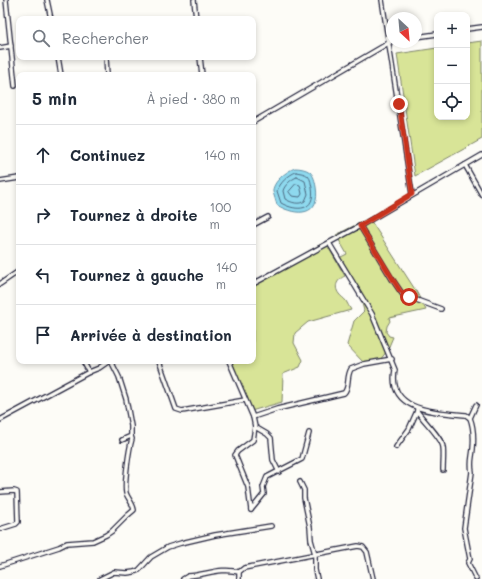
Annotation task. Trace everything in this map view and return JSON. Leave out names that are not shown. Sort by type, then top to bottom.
[{"type":"street","points":[[6,0],[15,86]]},
{"type":"street","points":[[48,0],[51,16]]},
{"type":"street","points":[[194,0],[196,16]]},
{"type":"street","points":[[382,0],[386,18]]},
{"type":"street","points":[[470,29],[482,27]]},
{"type":"street","points":[[422,36],[434,34]]},
{"type":"street","points":[[256,120],[386,44]]},
{"type":"street","points":[[0,48],[11,46]]},
{"type":"street","points":[[392,48],[412,194]]},
{"type":"street","points":[[58,60],[60,72]]},
{"type":"street","points":[[106,60],[107,72]]},
{"type":"street","points":[[200,60],[202,72]]},
{"type":"street","points":[[256,282],[360,226],[412,194],[482,155]]},
{"type":"street","points":[[465,165],[482,195]]},
{"type":"street","points":[[0,181],[16,178]]},
{"type":"street","points":[[256,223],[268,217]]},
{"type":"street","points":[[360,226],[392,280],[403,294],[441,309]]},
{"type":"street","points":[[329,243],[372,314],[392,359],[395,370],[394,378],[399,395],[406,403],[417,410],[442,442],[443,470]]},
{"type":"street","points":[[0,284],[16,273]]},
{"type":"street","points":[[253,417],[344,393],[347,389],[348,373],[351,369],[364,364],[392,359]]},
{"type":"street","points":[[85,364],[89,372]]},
{"type":"street","points":[[0,420],[105,364]]},
{"type":"street","points":[[0,566],[59,547],[67,542],[93,541],[112,531],[130,512],[134,510],[133,503],[126,493],[126,476],[132,439],[131,426],[124,392],[111,364]]},
{"type":"street","points":[[160,364],[176,409],[182,411],[245,400]]},
{"type":"street","points":[[230,364],[253,417],[255,427],[253,440],[235,455],[248,487],[251,510],[264,494],[263,487],[267,477],[302,459],[309,433]]},
{"type":"street","points":[[470,418],[476,405]]},
{"type":"street","points":[[417,410],[466,415],[470,418],[474,428],[473,451],[470,463],[472,472],[464,528],[470,559],[468,563],[476,579]]},
{"type":"street","points":[[396,447],[408,429],[417,410]]},
{"type":"street","points":[[255,427],[271,438],[273,460],[279,472]]},
{"type":"street","points":[[122,440],[131,436]]},
{"type":"street","points":[[300,482],[304,490],[311,540],[315,554],[317,579]]},
{"type":"street","points":[[0,492],[17,492],[18,501],[18,522],[0,529]]},
{"type":"street","points":[[100,579],[114,572],[127,573],[139,570],[151,557],[168,547],[215,535],[271,526]]},
{"type":"street","points":[[239,572],[244,568],[358,546],[363,547],[367,552],[373,579]]},
{"type":"street","points":[[183,579],[188,576],[223,570],[239,572]]},
{"type":"street","points":[[239,572],[239,579]]},
{"type":"green space","points":[[482,41],[482,139],[415,176],[397,54],[434,48],[434,120],[470,120],[470,43]]},
{"type":"green space","points":[[369,218],[416,291],[426,310],[389,318],[390,321],[386,332],[389,336],[393,337],[387,351],[380,360],[363,362],[347,345],[354,321],[364,311],[360,295],[339,258],[347,254],[336,235]]},
{"type":"green space","points":[[323,243],[327,245],[345,276],[338,281],[336,288],[351,310],[308,322],[295,333],[294,343],[303,360],[300,367],[283,374],[282,402],[251,411],[229,364],[256,364],[256,281]]},
{"type":"water","points":[[295,168],[310,172],[315,181],[317,197],[315,204],[311,209],[306,211],[292,211],[277,205],[273,192],[273,188],[277,181],[284,174]]},
{"type":"route","points":[[399,104],[412,194],[360,226],[392,280],[403,294],[409,297]]}]
